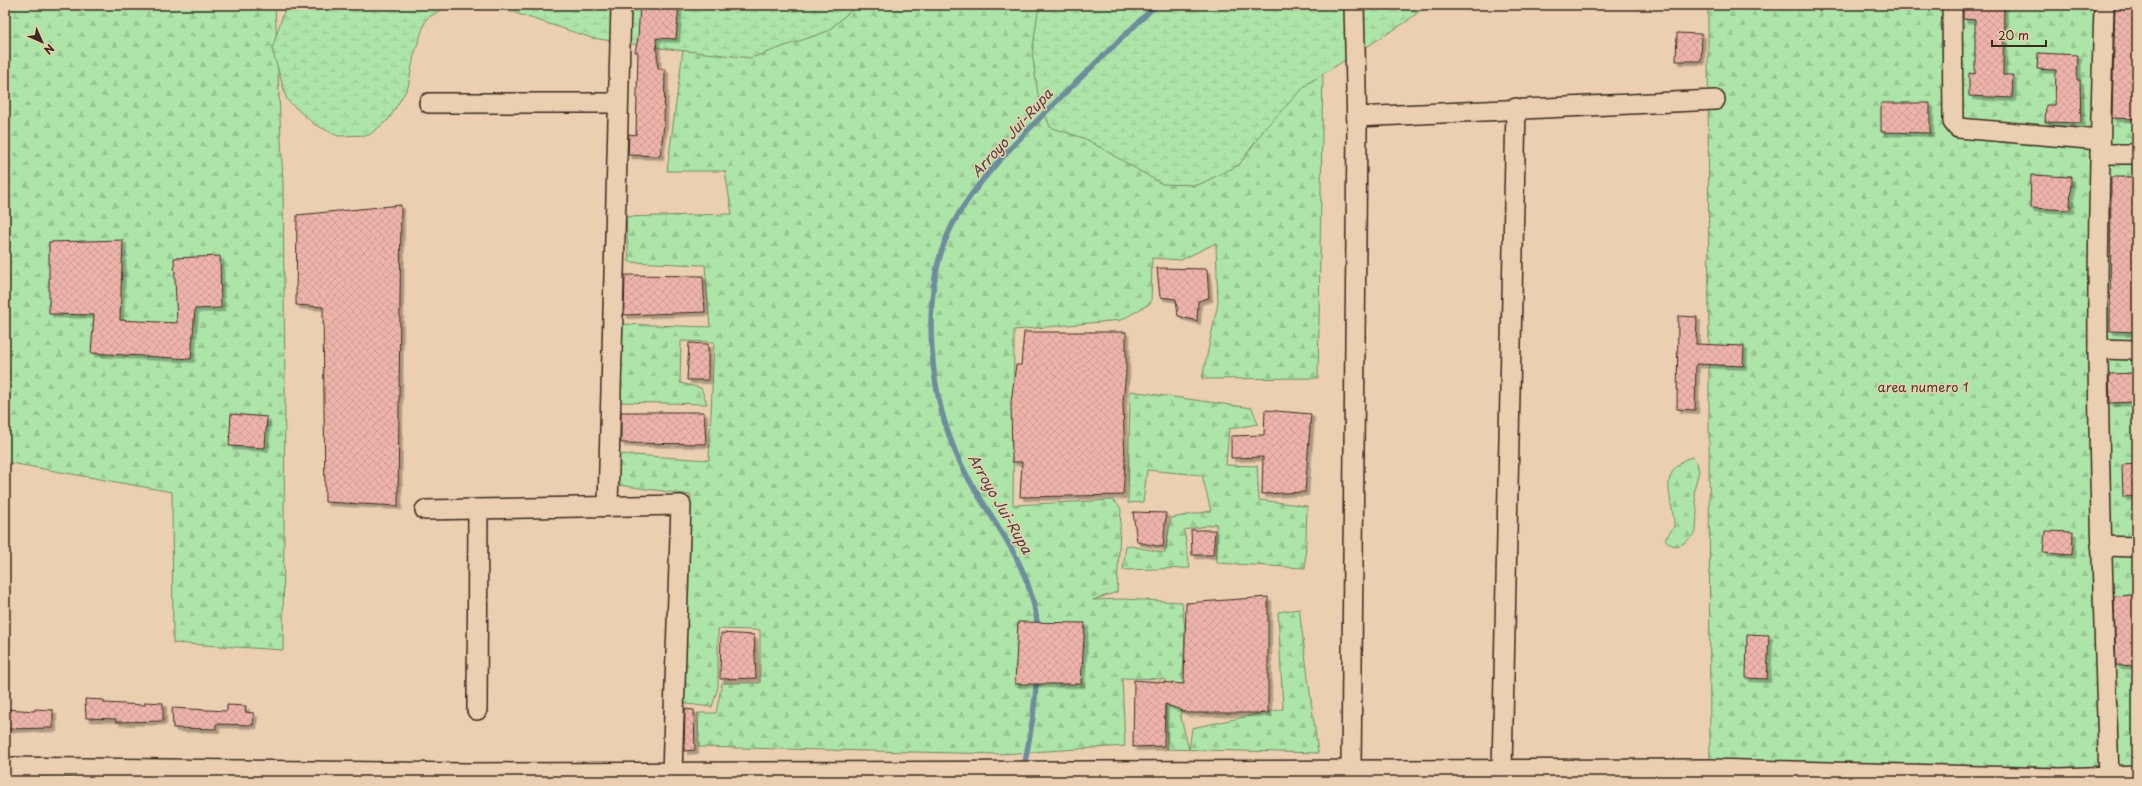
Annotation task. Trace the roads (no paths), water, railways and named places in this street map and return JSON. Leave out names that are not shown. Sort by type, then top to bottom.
[{"type":"street","points":[[608,506],[621,5]]},
{"type":"street","points":[[1351,770],[1357,117],[1354,5]]},
{"type":"street","points":[[1952,5],[1953,122],[1958,128],[2100,147],[2137,154]]},
{"type":"street","points":[[2104,5],[2100,147],[2098,349],[2101,546],[2109,776]]},
{"type":"street","points":[[1357,117],[1516,108],[1715,100]]},
{"type":"street","points":[[429,102],[618,103]]},
{"type":"street","points":[[1502,770],[1516,108]]},
{"type":"street","points":[[2098,349],[2137,350]]},
{"type":"street","points":[[425,510],[681,505],[672,773]]},
{"type":"street","points":[[477,710],[478,509]]},
{"type":"street","points":[[2101,546],[2137,547]]},
{"type":"street","points":[[5,767],[41,774],[467,777],[672,773],[919,776],[1150,776],[1351,770],[1502,770],[1617,775],[1710,769],[2061,779],[2137,775]]},
{"type":"waterway","name":"Arroyo Jui-Rupa","points":[[1038,629],[1033,602],[1026,578],[1016,556],[966,474],[955,451],[946,425],[939,397],[931,336],[932,305],[936,275],[943,247],[954,222],[979,185],[1030,128],[1156,5]]},
{"type":"waterway","name":"Arroyo Jui-Rupa","points":[[1025,763],[1033,717],[1037,678]]},
{"type":"park label","name":"area numero 1","points":[[1923,387]]}]
